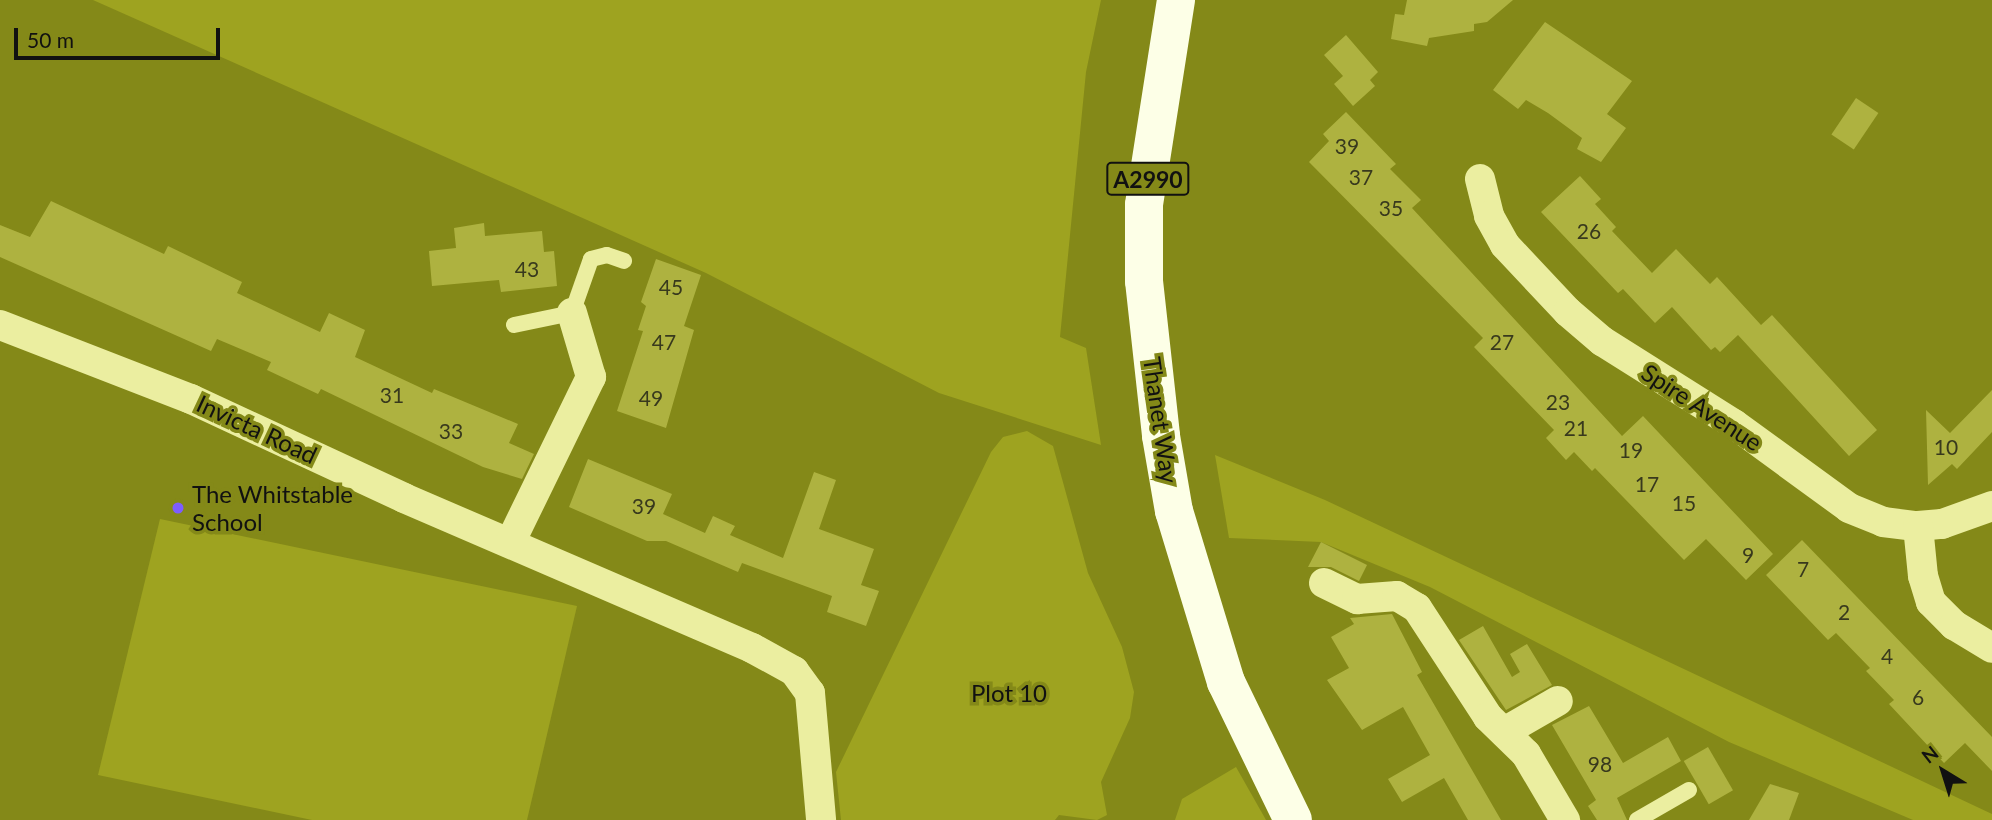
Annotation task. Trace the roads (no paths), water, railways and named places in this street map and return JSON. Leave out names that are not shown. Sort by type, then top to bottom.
[{"type":"main road","name":"Thanet Way","points":[[1176,0],[1144,205],[1144,281],[1151,360],[1174,511],[1226,682],[1293,820]]},
{"type":"street","name":"Spire Avenue","points":[[1480,179],[1489,216],[1505,246],[1602,341],[1734,424],[1849,508],[1883,522],[1918,526],[1942,524],[1992,506]]},
{"type":"street","points":[[510,543],[591,377],[572,313]]},
{"type":"street","name":"Invicta Road","points":[[0,325],[191,399],[510,543],[752,648],[794,671],[810,693],[821,820]]},
{"type":"street","points":[[1918,526],[1924,583],[1931,603],[1954,625],[1992,648]]},
{"type":"street","points":[[1324,583],[1357,599],[1397,596],[1417,608],[1488,717],[1526,754],[1565,820]]},
{"type":"street","points":[[1504,732],[1558,701]]},
{"type":"lane","points":[[514,325],[572,313],[591,259],[607,255],[624,261]]},
{"type":"lane","points":[[1637,820],[1689,790]]},
{"type":"place","name":"The Whitstable School","points":[[178,508]]},
{"type":"park label","name":"Plot 10","points":[[1009,693]]}]
